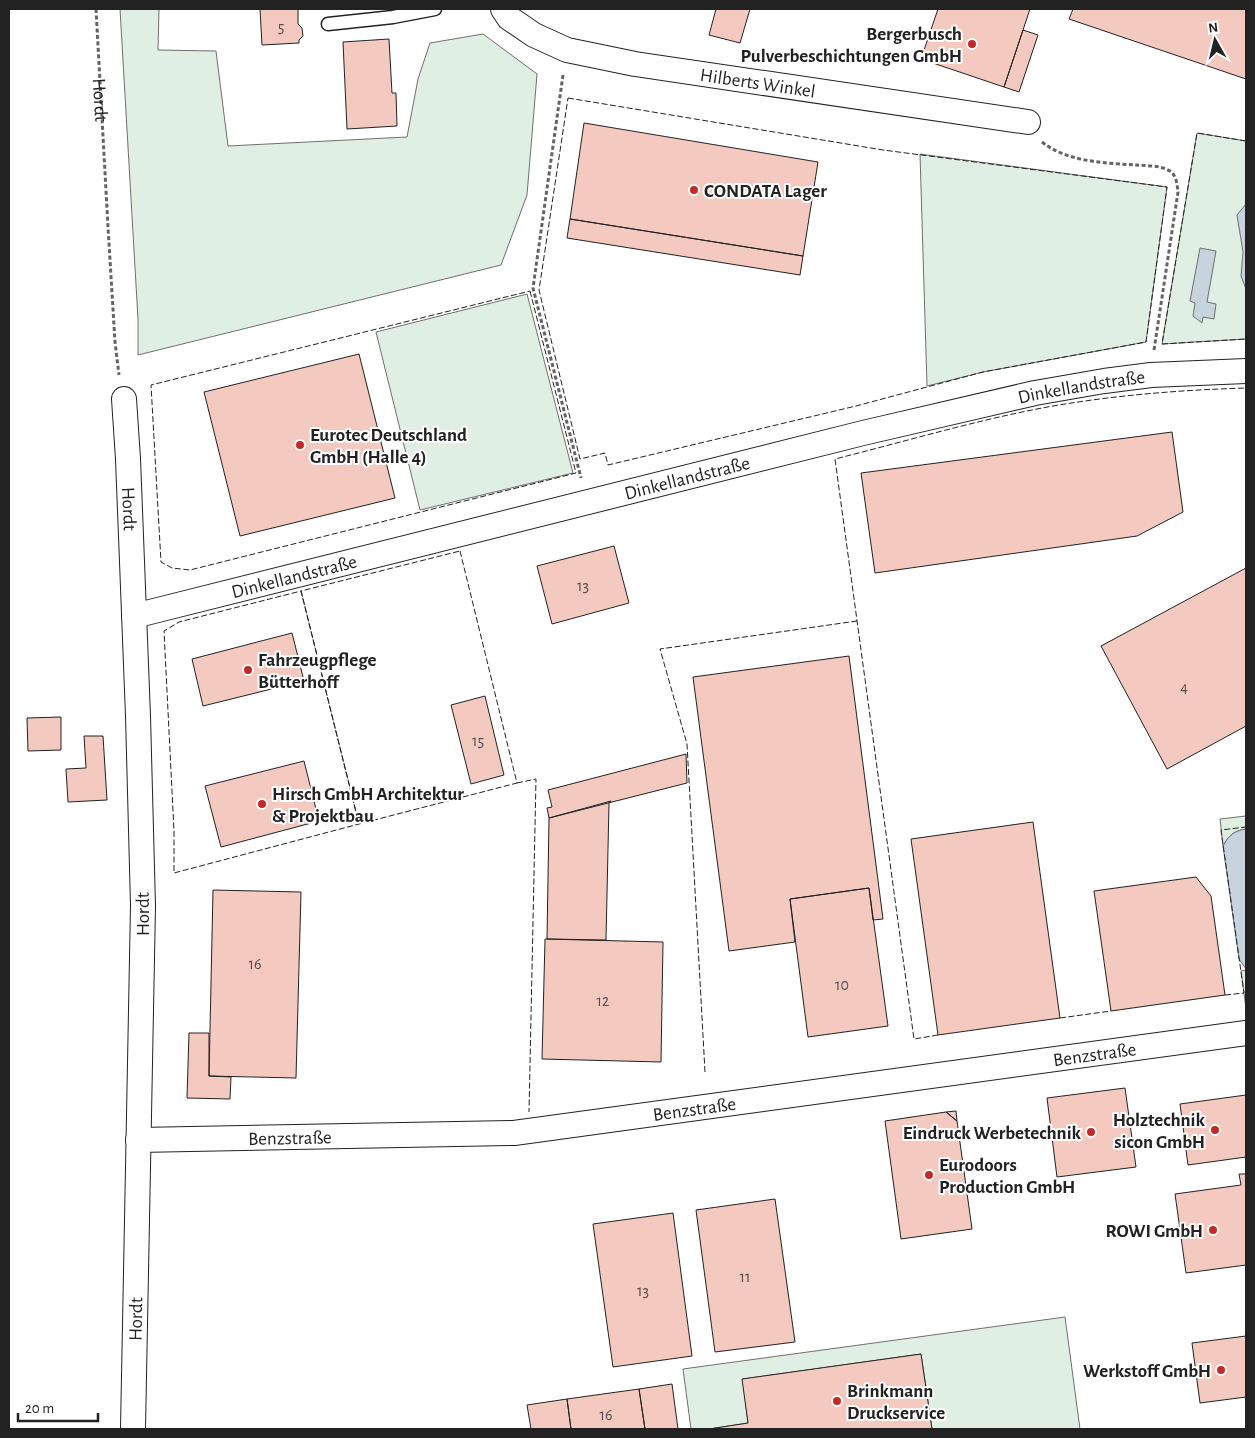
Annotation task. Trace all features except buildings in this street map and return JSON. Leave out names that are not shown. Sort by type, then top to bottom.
[{"type":"street","name":"Hilberts Winkel","points":[[503,9],[509,18],[534,35],[567,50],[635,64],[1028,122]]},
{"type":"street","name":"Dinkellandstraße","points":[[134,616],[872,431],[1035,393],[1104,380],[1151,375],[1246,371]]},
{"type":"street","name":"Hordt","points":[[124,399],[134,616],[143,906],[133,1429]]},
{"type":"street","name":"Benzstraße","points":[[138,1140],[514,1133],[1196,1039],[1246,1034]]},
{"type":"lane","points":[[328,24],[406,16],[435,9]]},
{"type":"path","name":"Hordt","points":[[96,9],[115,342],[119,372]]},
{"type":"path","points":[[567,50],[533,288],[587,503]]},
{"type":"path","points":[[1028,122],[1034,137],[1048,147],[1072,156],[1099,162],[1161,167],[1172,172],[1177,180],[1178,192],[1151,375]]},
{"type":"green space","points":[[120,9],[159,9],[158,50],[216,51],[228,146],[407,137],[418,79],[430,43],[483,34],[537,74],[527,195],[501,265],[138,355],[138,319]]},
{"type":"green space","points":[[1197,133],[1246,141],[1246,339],[1162,344]]},
{"type":"green space","points":[[920,154],[1167,187],[1146,342],[983,372],[927,386]]},
{"type":"green space","points":[[527,294],[573,473],[420,510],[376,332]]},
{"type":"green space","points":[[1246,816],[1246,829],[1232,834],[1223,846],[1220,819]]},
{"type":"green space","points":[[1246,970],[1246,1009],[1241,971]]},
{"type":"green space","points":[[1065,1317],[1080,1429],[932,1429],[921,1354],[743,1379],[748,1423],[709,1429],[691,1429],[683,1369]]},
{"type":"shaded area","points":[[1246,204],[1246,289],[1241,276],[1243,252],[1237,215]]},
{"type":"shaded area","points":[[1200,248],[1216,251],[1207,302],[1216,304],[1214,319],[1203,317],[1202,323],[1193,316],[1195,303],[1190,301]]},
{"type":"shaded area","points":[[1246,829],[1246,969],[1239,959],[1223,846],[1232,834]]},
{"type":"fence","points":[[568,98],[883,150],[1167,187],[1146,342],[983,372],[856,406],[608,465],[605,453],[580,459],[539,290],[568,98]]},
{"type":"fence","points":[[1246,141],[1197,133],[1162,344],[1246,339]]},
{"type":"fence","points":[[530,291],[576,473],[190,570],[172,568],[161,562],[151,385],[530,291]]},
{"type":"fence","points":[[938,1035],[914,1039],[835,459],[971,424],[1053,406],[1149,394],[1246,388]]},
{"type":"fence","points":[[460,551],[517,783],[359,824],[301,591],[460,551]]},
{"type":"fence","points":[[301,591],[359,824],[174,873],[174,831],[164,631],[179,622],[301,591]]},
{"type":"fence","points":[[705,1072],[687,744],[660,649],[857,621]]},
{"type":"fence","points":[[517,783],[536,779],[529,1112]]},
{"type":"fence","points":[[1225,995],[1244,993],[1221,830],[1246,827]]},
{"type":"fence","points":[[1060,1018],[1111,1011]]},
{"type":"place","name":"Bergerbusch Pulverbeschichtungen GmbH","points":[[972,44]]},
{"type":"place","name":"CONDATA Lager","points":[[694,190]]},
{"type":"place","name":"Eurotec Deutschland GmbH (Halle 4)","points":[[300,445]]},
{"type":"place","name":"Fahrzeugpflege Bütterhoff","points":[[248,670]]},
{"type":"place","name":"Hirsch GmbH Architektur & Projektbau","points":[[262,804]]},
{"type":"place","name":"Holztechnik sicon GmbH","points":[[1215,1130]]},
{"type":"place","name":"Eindruck Werbetechnik","points":[[1091,1132]]},
{"type":"place","name":"Eurodoors Production GmbH","points":[[929,1175]]},
{"type":"place","name":"ROWI GmbH","points":[[1213,1230]]},
{"type":"place","name":"Werkstoff GmbH","points":[[1221,1370]]},
{"type":"place","name":"Brinkmann Druckservice","points":[[837,1401]]}]
